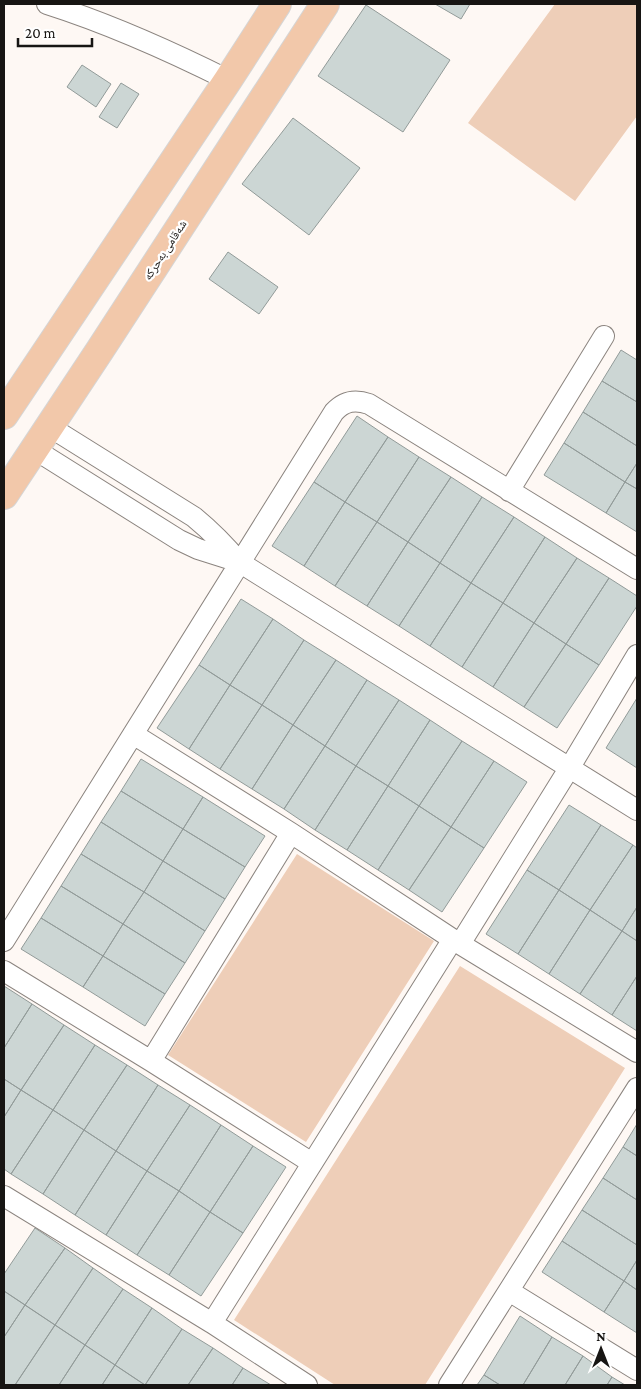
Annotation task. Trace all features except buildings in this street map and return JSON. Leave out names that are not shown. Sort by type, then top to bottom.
[{"type":"main road","points":[[4,415],[277,4]]},
{"type":"main road","name":"شەقامی بەحرکە","points":[[4,495],[325,4]]},
{"type":"street","points":[[47,4],[71,11],[124,32],[228,80]]},
{"type":"street","points":[[509,490],[604,336]]},
{"type":"street","points":[[4,941],[239,562],[339,406],[354,401],[362,401],[369,404],[637,569]]},
{"type":"street","points":[[50,427],[194,517],[226,546],[239,562]]},
{"type":"street","points":[[34,449],[179,540],[198,549],[239,562],[637,810]]},
{"type":"street","points":[[212,1323],[312,1163],[570,767],[637,655]]},
{"type":"street","points":[[133,734],[291,833],[456,942],[637,1052]]},
{"type":"street","points":[[151,1061],[291,833]]},
{"type":"street","points":[[4,970],[312,1163]]},
{"type":"street","points":[[449,1385],[637,1088]]},
{"type":"street","points":[[4,1196],[212,1323],[307,1385]]},
{"type":"street","points":[[509,1291],[637,1370]]},
{"type":"shaded area","points":[[555,4],[637,4],[637,116],[575,201],[468,123]]},
{"type":"shaded area","points":[[297,854],[434,941],[306,1142],[168,1055]]},
{"type":"shaded area","points":[[460,966],[625,1068],[425,1385],[335,1385],[234,1320]]}]
